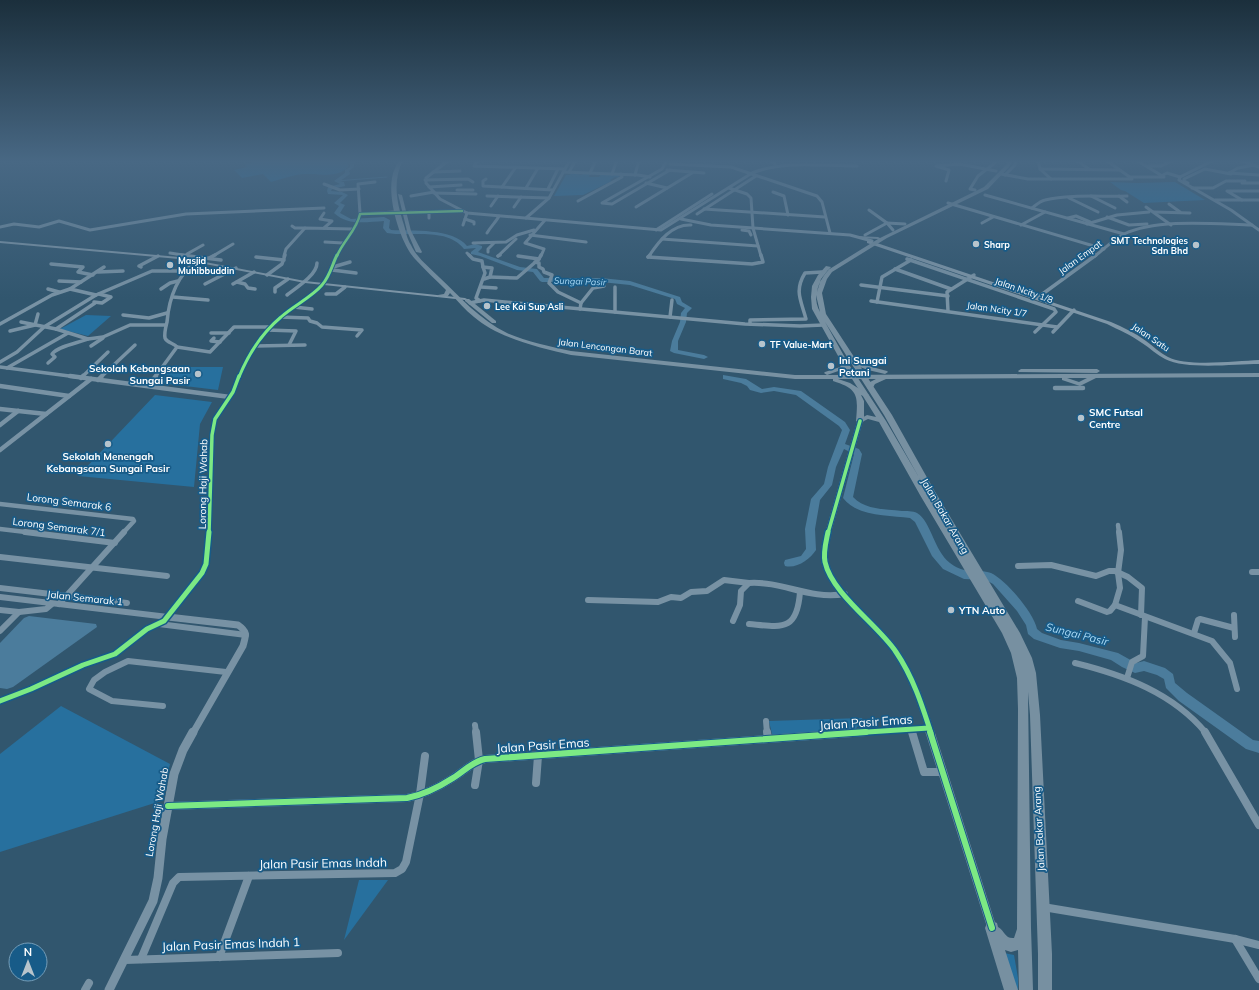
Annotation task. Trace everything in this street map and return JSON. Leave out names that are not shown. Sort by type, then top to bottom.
[{"type":"highway","name":"Jalan Lencongan Barat","points":[[400,206],[407,234],[423,258],[468,301],[490,319],[513,332],[574,350],[794,373],[857,375]]},
{"type":"highway","name":"Jalan Lencongan Barat","points":[[402,206],[408,245],[416,258],[477,317],[505,334],[548,348],[595,356],[804,377],[857,375]]},
{"type":"highway","points":[[440,296],[446,294],[449,290]]},
{"type":"highway","points":[[827,373],[842,368],[845,363]]},
{"type":"highway","points":[[854,363],[886,374],[1054,376],[1259,375]]},
{"type":"highway","points":[[857,375],[1080,370],[1147,373]]},
{"type":"highway","points":[[1005,371],[1059,373],[1074,376],[1080,373],[1259,372]]},
{"type":"highway","points":[[870,388],[872,384],[886,374]]},
{"type":"highway","points":[[1054,376],[1080,384],[1098,376]]},
{"type":"highway","points":[[804,377],[834,380],[853,386],[866,396]]},
{"type":"highway","points":[[853,386],[861,401],[860,421]]},
{"type":"main road","name":"Jalan Bakar Arang","points":[[941,206],[893,230],[876,243],[862,246],[836,261],[822,272],[815,283],[812,300],[822,324],[845,363],[870,388],[904,442],[972,568]]},
{"type":"main road","name":"Jalan Bakar Arang","points":[[950,206],[876,243],[830,271],[824,279],[819,292],[820,303],[823,314],[854,363],[857,375],[866,396],[882,421],[905,463],[1023,649],[1031,673],[1035,715],[1045,990]]},
{"type":"main road","points":[[857,237],[876,243]]},
{"type":"main road","points":[[857,237],[862,246]]},
{"type":"main road","points":[[0,242],[179,258],[322,285],[440,296],[468,301]]},
{"type":"main road","name":"Jalan Satu","points":[[876,243],[971,277],[1074,310],[1127,331],[1166,358],[1177,362],[1191,364],[1259,362]]},
{"type":"main road","points":[[860,421],[864,414],[872,406]]},
{"type":"main road","points":[[860,421],[866,417],[882,421]]},
{"type":"main road","name":"Jalan Bakar Arang","points":[[983,586],[1012,646],[1022,678],[1024,928],[1026,990]]},
{"type":"main road","points":[[992,928],[1004,943],[1012,945],[1021,941],[1024,928]]},
{"type":"main road","points":[[992,928],[1011,990]]},
{"type":"street","points":[[360,206],[360,213],[395,212]]},
{"type":"street","points":[[453,206],[467,213],[656,230],[665,229],[699,206]]},
{"type":"street","points":[[526,218],[540,206]]},
{"type":"street","points":[[656,230],[693,206]]},
{"type":"street","points":[[696,214],[708,206]]},
{"type":"street","points":[[750,235],[749,231],[746,230],[682,224],[662,239],[648,257],[757,264],[764,262],[753,228],[751,206]]},
{"type":"street","points":[[786,206],[788,215]]},
{"type":"street","points":[[823,206],[830,233]]},
{"type":"street","points":[[961,206],[1104,249]]},
{"type":"street","points":[[1025,206],[1124,234]]},
{"type":"street","points":[[1086,206],[1098,212]]},
{"type":"street","points":[[1111,206],[1115,208]]},
{"type":"street","points":[[1172,206],[1181,212]]},
{"type":"street","points":[[1225,206],[1259,230]]},
{"type":"street","points":[[1146,207],[1171,225]]},
{"type":"street","points":[[0,227],[14,224],[39,227],[59,221],[92,229],[186,214],[324,208]]},
{"type":"street","points":[[704,209],[825,217]]},
{"type":"street","points":[[869,210],[887,223],[893,230]]},
{"type":"street","points":[[409,212],[462,211]]},
{"type":"street","points":[[429,212],[429,218]]},
{"type":"street","points":[[1021,225],[1045,212]]},
{"type":"street","points":[[1087,224],[1108,217],[1149,212]]},
{"type":"street","points":[[1154,212],[1190,213]]},
{"type":"street","points":[[324,213],[320,219],[328,219],[332,221],[324,228]]},
{"type":"street","name":"Lorong Haji Wahab","points":[[0,701],[31,690],[83,665],[112,655],[147,629],[164,621],[168,617],[205,566],[210,533],[212,435],[215,419],[230,397],[245,362],[268,329],[280,316],[322,285],[333,269],[334,261],[343,243],[359,221],[360,213]]},
{"type":"street","points":[[463,225],[467,213]]},
{"type":"street","points":[[487,233],[492,224],[497,221],[500,216]]},
{"type":"street","points":[[1067,218],[1074,216],[1091,222]]},
{"type":"street","points":[[982,223],[993,217]]},
{"type":"street","points":[[1108,217],[1131,225],[1167,222],[1202,222]]},
{"type":"street","points":[[465,219],[474,222],[474,224]]},
{"type":"street","points":[[681,219],[710,227],[753,228],[844,234],[876,243]]},
{"type":"street","points":[[484,279],[490,277],[517,278],[537,261],[544,252],[543,248],[525,243],[534,230],[545,220]]},
{"type":"street","points":[[865,235],[887,223],[905,224]]},
{"type":"street","points":[[337,228],[342,224]]},
{"type":"street","name":"Jalan Empat","points":[[1037,298],[1124,234],[1142,228],[1171,225],[1252,225]]},
{"type":"street","points":[[292,226],[295,228],[353,229]]},
{"type":"street","points":[[267,275],[281,265],[284,260],[286,249],[305,228]]},
{"type":"street","points":[[473,243],[506,242],[520,234],[534,230]]},
{"type":"street","points":[[498,256],[520,234]]},
{"type":"street","points":[[530,235],[584,240],[586,242]]},
{"type":"street","points":[[662,239],[758,246]]},
{"type":"street","points":[[325,242],[343,243]]},
{"type":"street","points":[[488,252],[488,249],[494,243]]},
{"type":"street","points":[[209,258],[233,244]]},
{"type":"street","points":[[179,258],[203,245]]},
{"type":"street","points":[[170,253],[187,254],[221,260]]},
{"type":"street","points":[[468,253],[473,259],[482,261],[486,272],[476,298],[480,301]]},
{"type":"street","points":[[141,267],[139,266],[158,256]]},
{"type":"street","points":[[518,256],[537,261]]},
{"type":"street","points":[[256,257],[284,260]]},
{"type":"street","points":[[877,302],[882,277],[909,259],[971,277]]},
{"type":"street","points":[[526,260],[537,261]]},
{"type":"street","points":[[196,261],[184,271],[178,281],[167,313],[166,340],[177,347],[209,352],[236,326],[296,331],[289,345]]},
{"type":"street","points":[[537,261],[539,263],[539,267],[543,269],[544,272],[552,274],[550,284],[556,290],[581,303]]},
{"type":"street","points":[[333,269],[350,262]]},
{"type":"street","points":[[287,295],[305,282],[317,267],[317,263]]},
{"type":"street","points":[[51,264],[83,267],[78,272],[95,274],[123,271]]},
{"type":"street","points":[[483,267],[492,268],[490,277]]},
{"type":"street","points":[[0,324],[58,292],[70,289],[104,268]]},
{"type":"street","points":[[205,284],[236,268]]},
{"type":"street","points":[[333,269],[356,273]]},
{"type":"street","points":[[895,269],[951,290]]},
{"type":"street","points":[[0,362],[17,352],[44,327],[98,294],[152,271],[184,271]]},
{"type":"street","points":[[233,284],[254,272]]},
{"type":"street","points":[[750,322],[806,319],[799,302],[799,286],[805,273],[822,272]]},
{"type":"street","points":[[948,311],[947,292],[971,277]]},
{"type":"street","name":"Jalan Ncity 1/8","points":[[971,277],[1054,308],[1056,312],[1044,324]]},
{"type":"street","points":[[125,282],[123,281],[129,278]]},
{"type":"street","points":[[275,292],[275,288],[288,279]]},
{"type":"street","points":[[59,281],[81,282]]},
{"type":"street","points":[[161,289],[170,283],[178,281]]},
{"type":"street","points":[[237,282],[245,284],[248,288],[255,289]]},
{"type":"street","points":[[861,285],[948,296]]},
{"type":"street","points":[[580,309],[581,303],[593,288],[604,286]]},
{"type":"street","points":[[326,294],[336,294],[345,287]]},
{"type":"street","points":[[481,287],[496,288]]},
{"type":"street","points":[[615,287],[615,312]]},
{"type":"street","points":[[48,289],[58,292]]},
{"type":"street","points":[[70,289],[111,297],[102,302],[95,303],[87,301]]},
{"type":"street","points":[[173,297],[208,300]]},
{"type":"street","points":[[670,317],[672,300]]},
{"type":"street","points":[[468,301],[580,309],[682,319],[750,322],[794,326],[822,324]]},
{"type":"street","name":"Jalan Ncity 1/7","points":[[871,301],[1057,327]]},
{"type":"street","points":[[56,328],[95,303]]},
{"type":"street","points":[[294,307],[312,308]]},
{"type":"street","points":[[1052,332],[1074,310]]},
{"type":"street","points":[[123,314],[146,318],[167,313]]},
{"type":"street","points":[[35,325],[38,314]]},
{"type":"street","points":[[280,316],[308,318],[310,321],[317,323],[322,327],[362,330],[357,336]]},
{"type":"street","points":[[21,322],[56,328],[88,339]]},
{"type":"street","points":[[1035,332],[1044,324]]},
{"type":"street","points":[[10,331],[35,325]]},
{"type":"street","points":[[91,346],[105,336],[130,325],[166,325]]},
{"type":"street","points":[[7,368],[68,333]]},
{"type":"street","points":[[211,333],[229,333]]},
{"type":"street","points":[[48,363],[55,357],[52,354],[53,352],[64,346],[75,345],[88,339],[105,336]]},
{"type":"street","points":[[214,338],[211,341],[220,342]]},
{"type":"street","points":[[98,380],[136,345]]},
{"type":"street","points":[[256,346],[305,345]]},
{"type":"street","points":[[149,385],[177,347]]},
{"type":"street","points":[[81,378],[108,352]]},
{"type":"street","points":[[0,367],[81,378],[149,385],[230,397]]},
{"type":"street","points":[[1055,388],[1083,388],[1074,376]]},
{"type":"street","points":[[0,450],[91,379]]},
{"type":"street","points":[[0,386],[69,396]]},
{"type":"street","points":[[0,409],[46,414]]},
{"type":"street","points":[[0,425],[18,411]]},
{"type":"street","points":[[860,421],[825,544],[824,552],[827,568],[830,576],[845,594],[889,641],[908,671],[929,728],[992,928]]},
{"type":"street","name":"Lorong Semarak 6","points":[[0,504],[133,519],[134,521],[115,543]]},
{"type":"street","points":[[1078,602],[1107,612],[1110,611],[1115,604],[1120,588],[1118,573],[1121,550],[1118,525]]},
{"type":"street","name":"Lorong Semarak 7/1","points":[[0,529],[115,543]]},
{"type":"street","points":[[0,610],[19,612],[46,609],[56,604],[66,596],[115,543]]},
{"type":"street","points":[[0,558],[167,576]]},
{"type":"street","points":[[1018,566],[1052,565],[1096,576],[1110,571],[1118,573],[1142,588],[1143,656],[1131,665],[1127,678]]},
{"type":"street","points":[[1252,572],[1259,572]]},
{"type":"street","points":[[588,600],[658,602],[671,597],[683,597],[691,592],[707,591],[724,580],[742,581],[749,584],[768,584],[800,592],[825,596],[845,594]]},
{"type":"street","points":[[733,621],[740,605],[742,591],[749,584]]},
{"type":"street","name":"Jalan Semarak 1","points":[[0,588],[127,603]]},
{"type":"street","points":[[749,624],[778,626],[786,625],[793,621],[799,611],[800,592]]},
{"type":"street","name":"Jalan Semarak 1","points":[[0,597],[168,617]]},
{"type":"street","points":[[1115,604],[1143,616],[1212,641],[1232,667],[1237,689]]},
{"type":"street","points":[[0,631],[19,612]]},
{"type":"street","points":[[1234,615],[1234,637]]},
{"type":"street","points":[[158,624],[246,635],[244,629],[238,625],[168,617]]},
{"type":"street","points":[[1194,634],[1198,620],[1200,619],[1234,628]]},
{"type":"street","name":"Lorong Haji Wahab","points":[[109,990],[153,901],[174,774],[180,758],[226,672],[243,646],[246,635]]},
{"type":"street","points":[[112,655],[119,663]]},
{"type":"street","points":[[163,706],[121,704],[89,689],[93,681],[119,663],[128,661],[226,672]]},
{"type":"street","points":[[1075,663],[1111,672],[1127,678],[1161,694],[1172,701],[1202,728],[1259,825]]},
{"type":"street","points":[[766,721],[768,739]]},
{"type":"street","points":[[474,725],[479,760],[475,785]]},
{"type":"street","name":"Jalan Pasir Emas","points":[[168,806],[407,798],[420,794],[451,779],[468,765],[479,760],[929,728]]},
{"type":"street","points":[[911,729],[924,772],[943,772]]},
{"type":"street","name":"Jalan Pasir Emas Indah","points":[[141,959],[173,883],[179,877],[395,873],[402,869],[406,862],[420,794],[425,756]]},
{"type":"street","points":[[536,783],[538,756]]},
{"type":"street","points":[[219,957],[249,876]]},
{"type":"street","points":[[1043,907],[1235,939],[1259,945]]},
{"type":"street","points":[[1235,939],[1259,979]]},
{"type":"street","name":"Jalan Pasir Emas Indah 1","points":[[125,960],[338,953]]},
{"type":"shaded area","points":[[86,315],[111,316],[88,336],[60,329]]},
{"type":"shaded area","points":[[171,367],[223,367],[218,390],[160,383]]},
{"type":"shaded area","points":[[155,395],[212,402],[200,424],[194,487],[78,476]]},
{"type":"shaded area","points":[[29,616],[96,624],[97,627],[13,687],[7,689],[0,688],[0,643],[24,618]]},
{"type":"shaded area","points":[[61,706],[170,764],[161,801],[0,852],[0,754]]},
{"type":"shaded area","points":[[862,718],[864,725],[858,726],[854,731],[776,737],[772,734],[769,721]]},
{"type":"shaded area","points":[[359,880],[388,880],[344,940]]},
{"type":"shaded area","points":[[1004,953],[1014,955],[1018,978],[1018,990],[1015,990]]},
{"type":"waterway","name":"Sungai Pasir","points":[[341,206],[337,213],[345,219],[351,221],[384,219],[387,220],[386,228],[389,232],[443,235],[454,238],[461,242],[466,248],[475,246],[480,247],[473,253],[481,254],[519,269],[535,270],[542,280],[601,280],[630,283],[678,298],[679,303],[689,308],[684,313],[683,322],[675,341],[674,351],[704,357]]},
{"type":"waterway","name":"Sungai Pasir","points":[[726,377],[743,381],[750,384],[753,388],[761,391],[774,389],[798,393],[842,424],[846,430],[846,433],[841,441],[841,445]]},
{"type":"waterway","points":[[789,563],[804,558],[811,550],[810,529],[816,499],[828,485],[832,467],[841,445]]},
{"type":"waterway","name":"Sungai Pasir","points":[[841,445],[856,451],[858,454],[848,498],[855,505],[870,510],[913,515],[919,520],[935,554],[947,566],[964,575],[988,576],[997,581],[1021,608],[1031,625],[1032,631],[1038,636],[1060,644],[1114,656],[1135,668],[1144,666],[1161,671],[1169,677],[1170,685],[1183,697],[1250,745],[1259,747]]},
{"type":"cycle path","points":[[0,701],[31,689],[83,665],[115,654],[147,629],[164,621],[202,573],[206,564],[209,533],[212,435],[215,419],[233,392],[245,362],[261,338],[280,317],[322,285],[333,267],[334,261],[341,246],[358,223],[360,214],[462,211]]},
{"type":"cycle path","points":[[860,421],[825,544],[824,556],[826,565],[838,587],[846,597],[888,641],[902,662],[913,684],[920,700],[992,928]]},
{"type":"cycle path","points":[[168,806],[407,798],[425,793],[453,778],[472,764],[485,759],[929,728]]},
{"type":"place","name":"Sharp","points":[[976,244]]},
{"type":"place","name":"SMT Technologies Sdn Bhd","points":[[1196,245]]},
{"type":"place","name":"Masjid Muhibbuddin","points":[[170,265]]},
{"type":"place","name":"Lee Koi Sup Asli","points":[[487,306]]},
{"type":"place","name":"TF Value-Mart","points":[[762,344]]},
{"type":"place","name":"Ini Sungai Petani","points":[[831,366]]},
{"type":"place","name":"Sekolah Kebangsaan Sungai Pasir","points":[[198,374]]},
{"type":"place","name":"SMC Futsal Centre","points":[[1081,418]]},
{"type":"place","name":"Sekolah Menengah Kebangsaan Sungai Pasir","points":[[108,444]]},
{"type":"place","name":"YTN Auto","points":[[951,610]]}]
